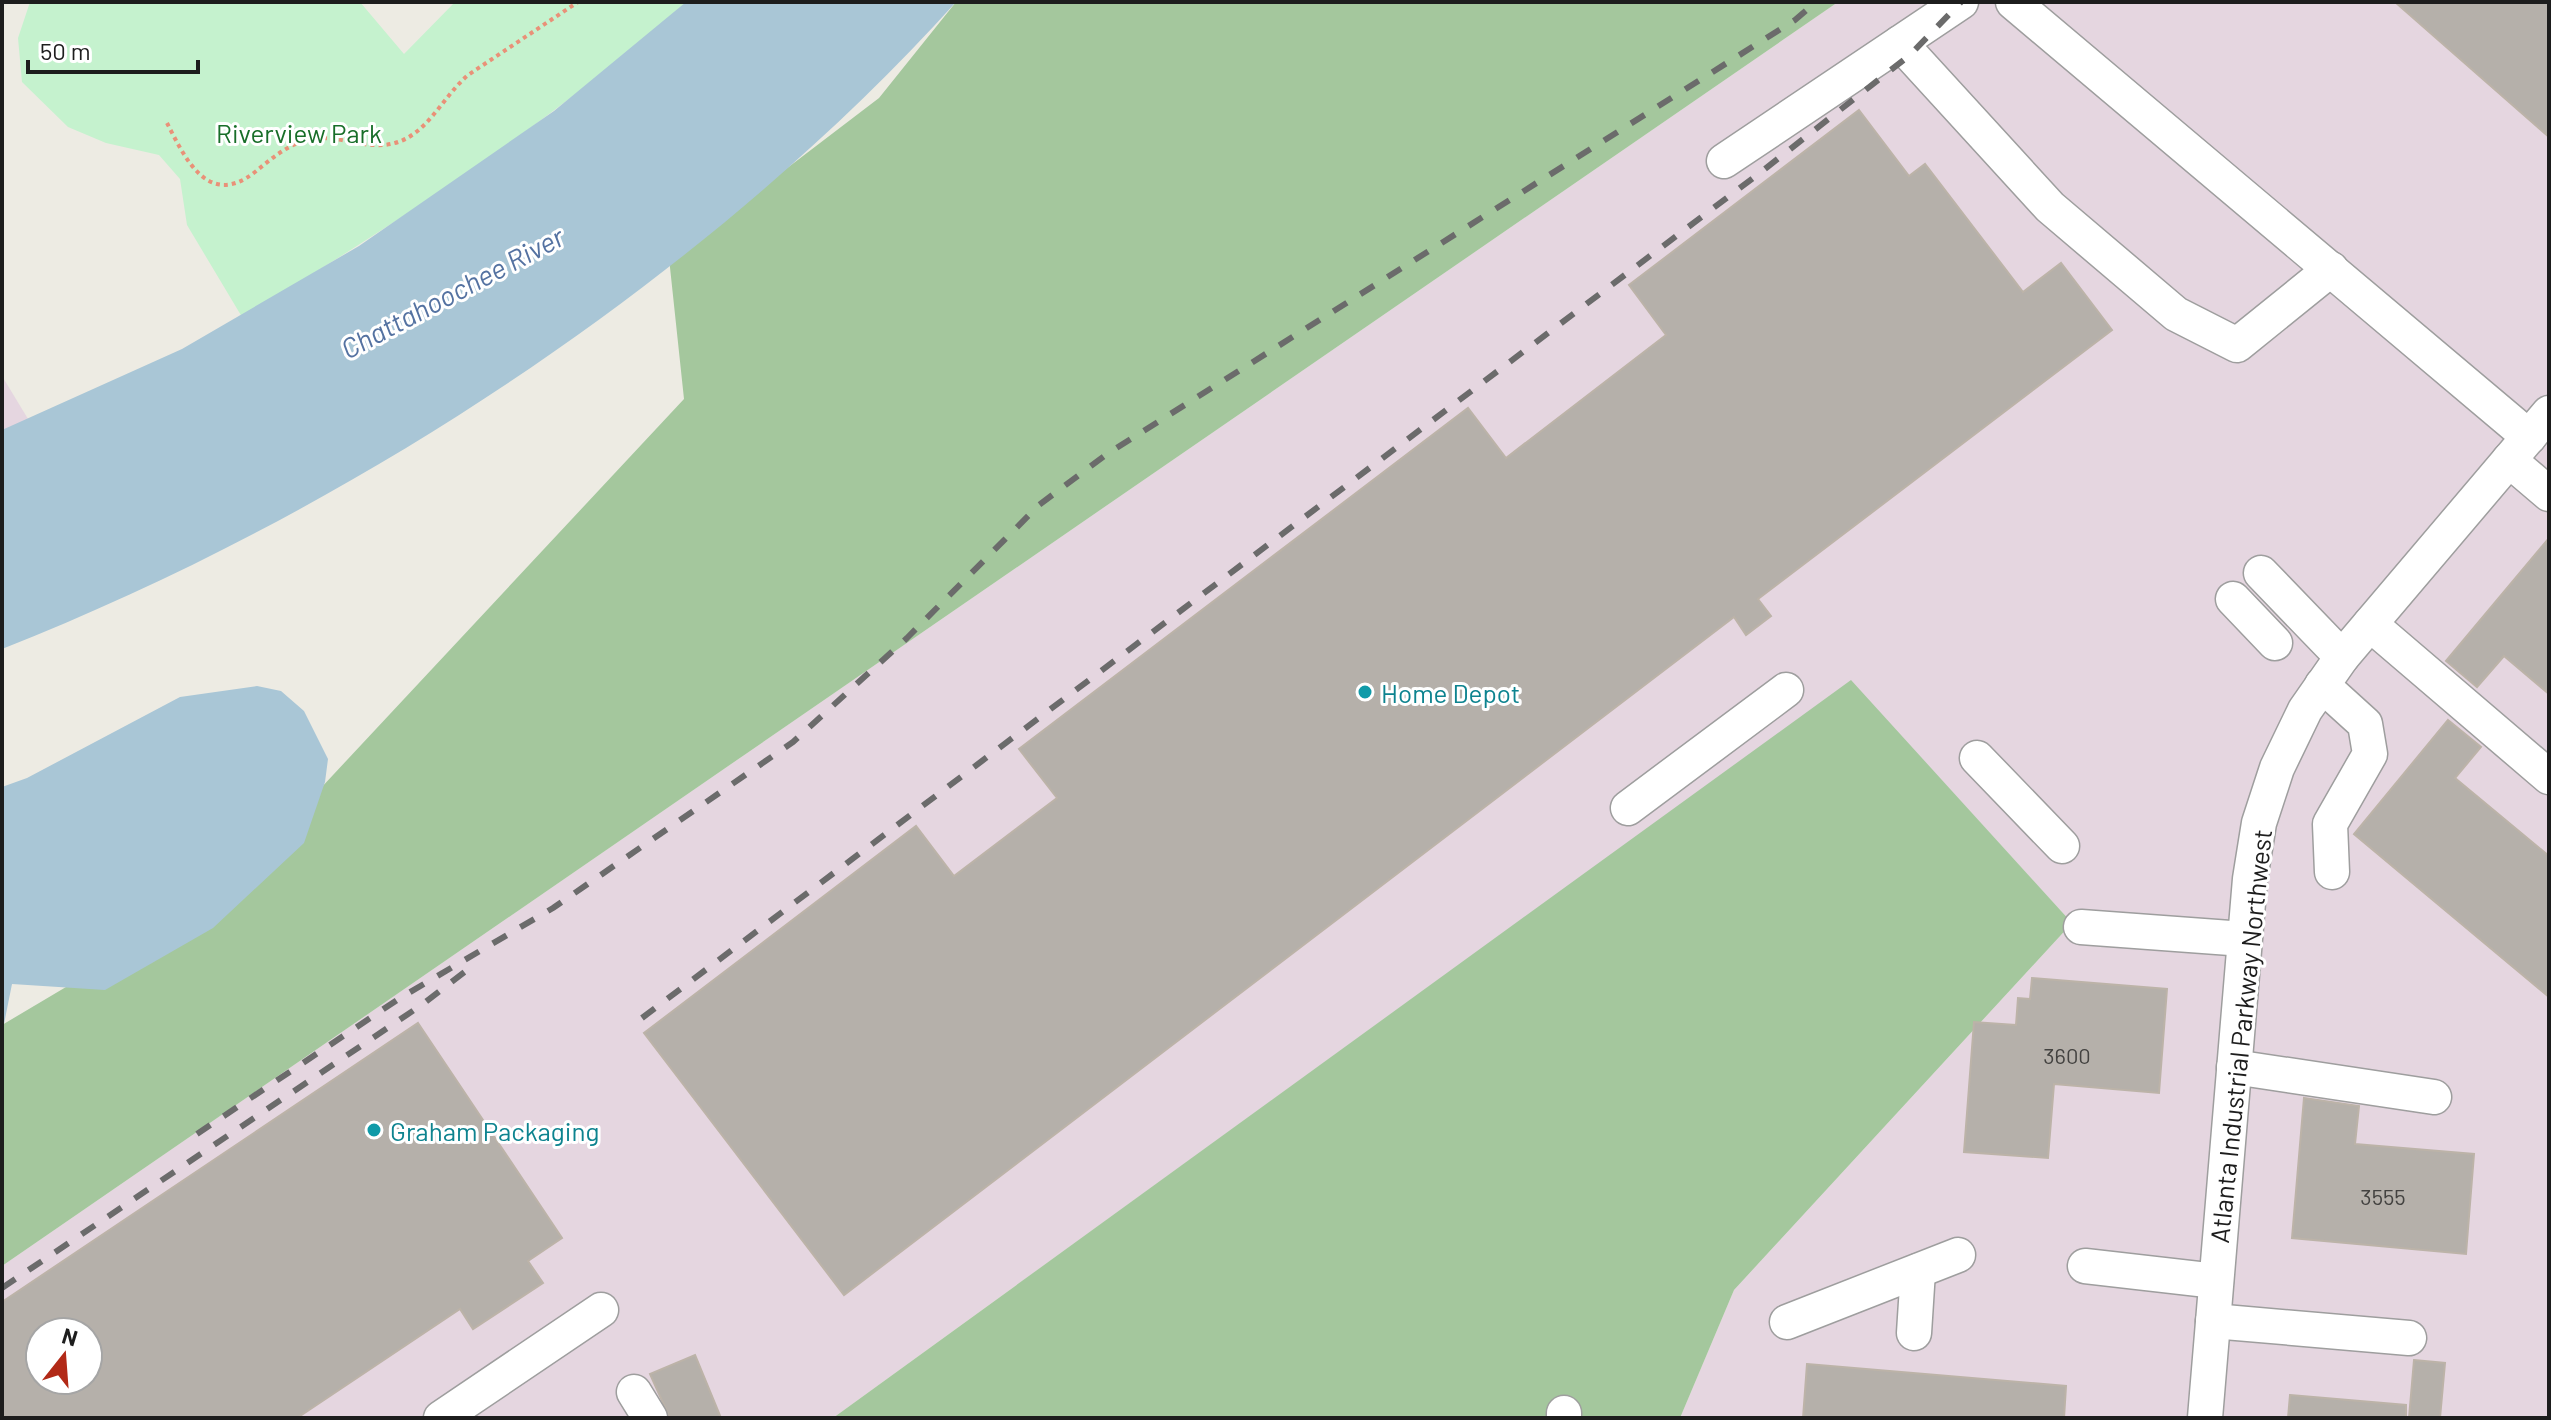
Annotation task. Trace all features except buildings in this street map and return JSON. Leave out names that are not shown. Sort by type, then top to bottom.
[{"type":"street","points":[[1724,161],[1961,2]]},
{"type":"street","points":[[2013,2],[2529,437],[2549,494]]},
{"type":"street","points":[[1900,43],[2050,207],[2176,314],[2237,345],[2331,269]]},
{"type":"street","name":"Atlanta Industrial Parkway Northwest","points":[[2205,1418],[2244,939],[2259,823],[2277,768],[2305,710],[2342,657],[2529,437]]},
{"type":"street","points":[[2261,573],[2342,657]]},
{"type":"street","points":[[2233,599],[2275,643]]},
{"type":"street","points":[[2370,624],[2549,777]]},
{"type":"street","points":[[2322,685],[2365,724],[2370,754],[2330,824],[2332,872]]},
{"type":"street","points":[[1628,808],[1786,690]]},
{"type":"street","points":[[1977,758],[2062,846]]},
{"type":"street","points":[[2081,927],[2244,939]]},
{"type":"street","points":[[2234,1067],[2434,1097]]},
{"type":"street","points":[[1787,1322],[1958,1255]]},
{"type":"street","points":[[2085,1266],[2216,1281]]},
{"type":"street","points":[[1914,1333],[1918,1271]]},
{"type":"street","points":[[441,1418],[601,1310]]},
{"type":"street","points":[[2213,1321],[2409,1338]]},
{"type":"path","points":[[167,123],[197,176],[216,184],[251,175],[294,144],[310,139],[344,138],[374,145],[401,140],[426,126],[452,89],[468,75],[578,2]]},
{"type":"shaded area","points":[[1838,2],[2549,2],[2549,1418],[1680,1418],[1734,1290],[2072,923],[1851,681],[833,1418],[2,1418],[2,1266]]},
{"type":"shaded area","points":[[2,376],[45,447],[2,460]]},
{"type":"green space","name":"Riverview Park","points":[[30,2],[360,2],[404,54],[455,2],[686,2],[581,89],[472,170],[242,317],[187,225],[180,179],[159,155],[106,143],[68,127],[22,82],[18,38]]},
{"type":"green space","points":[[956,2],[1838,2],[2,1266],[2,1025],[221,895],[684,399],[669,258],[879,98]]},
{"type":"green space","points":[[1851,680],[2072,923],[1734,1290],[1680,1418],[833,1418]]},
{"type":"water","name":"Chattahoochee River","points":[[686,2],[956,2],[857,104],[750,201],[636,293],[515,378],[390,458],[262,529],[132,594],[2,649],[2,430],[182,349],[359,246],[554,111]]},
{"type":"water","points":[[257,686],[281,691],[304,711],[328,759],[325,782],[304,843],[213,928],[105,990],[12,984],[2,1034],[2,787],[27,778],[180,697]]},
{"type":"railway","points":[[197,1134],[400,998],[553,908],[793,742],[907,638],[1039,505],[1107,454],[1795,20],[1816,2]]},
{"type":"railway","points":[[642,1018],[1761,172],[1910,55],[1961,2]]},
{"type":"railway","points":[[2,1288],[423,1004],[475,964]]},
{"type":"place","name":"Home Depot","points":[[1365,692]]},
{"type":"place","name":"Graham Packaging","points":[[374,1130]]}]
